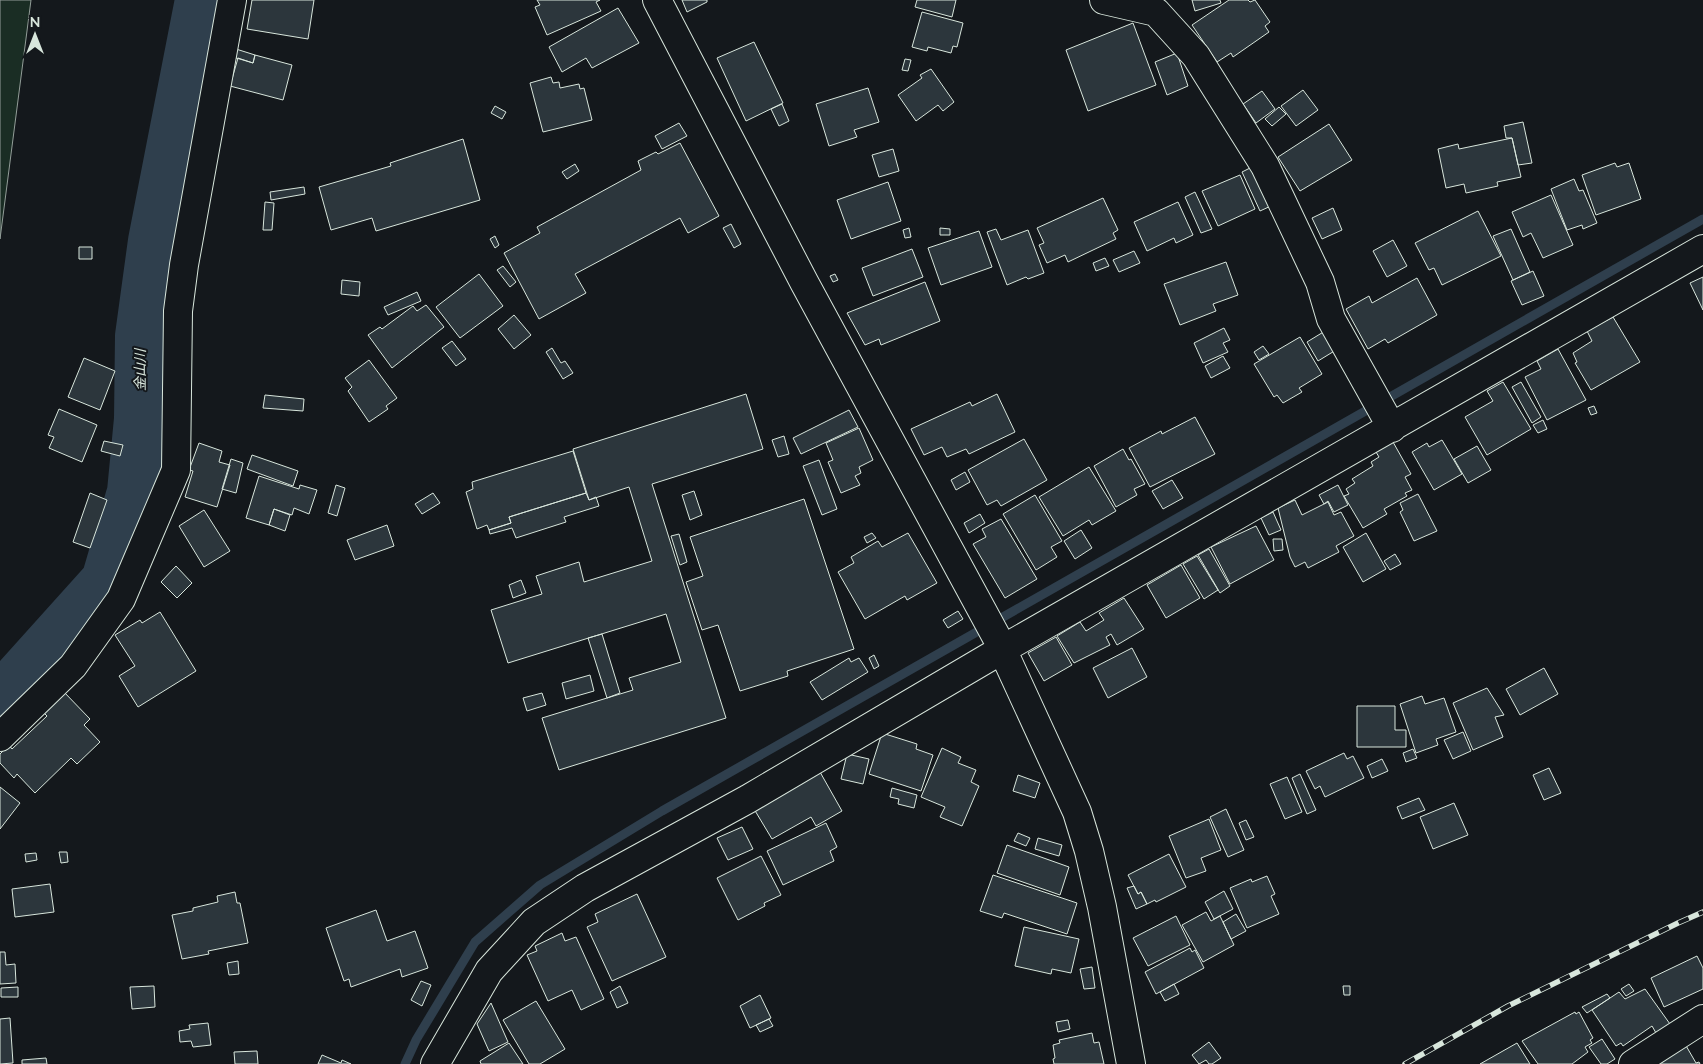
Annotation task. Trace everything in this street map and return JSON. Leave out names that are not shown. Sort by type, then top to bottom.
[{"type":"street","points":[[0,736],[72,666],[121,598],[176,470],[178,311],[184,265],[232,0]]},
{"type":"street","points":[[656,0],[804,282],[994,631],[1077,812],[1089,851],[1102,907],[1131,1064]]},
{"type":"street","points":[[1104,0],[1159,6],[1196,56],[1266,166],[1320,282],[1331,319],[1383,412]]},
{"type":"street","points":[[436,1064],[489,971],[534,922],[585,888],[748,799],[994,631],[1383,412],[1703,249]]},
{"type":"street","points":[[1633,1064],[1703,1019]]},
{"type":"green space","points":[[0,0],[31,0],[0,239]]},
{"type":"building","points":[[252,0],[314,0],[308,39],[247,29]]},
{"type":"building","points":[[537,0],[600,0],[596,2],[601,11],[547,35],[535,7],[540,5]]},
{"type":"building","points":[[682,0],[707,0],[707,2],[687,12]]},
{"type":"building","points":[[917,0],[956,0],[952,17],[915,7]]},
{"type":"building","points":[[1192,0],[1220,0],[1221,3],[1195,11]]},
{"type":"building","points":[[1229,0],[1248,0],[1250,2],[1255,0],[1270,22],[1265,26],[1269,32],[1233,57],[1231,53],[1217,62],[1192,25]]},
{"type":"building","points":[[618,8],[639,43],[592,68],[586,58],[562,72],[549,47]]},
{"type":"building","points":[[922,12],[963,23],[957,47],[953,46],[951,53],[928,47],[927,51],[912,47]]},
{"type":"building","points":[[1133,23],[1156,85],[1088,111],[1066,50]]},
{"type":"building","points":[[754,42],[783,103],[746,121],[717,58]]},
{"type":"building","points":[[236,49],[255,55],[253,63],[233,57]]},
{"type":"building","points":[[1177,53],[1188,86],[1167,95],[1155,62]]},
{"type":"building","points":[[255,55],[292,65],[283,100],[230,86],[238,58],[253,63]]},
{"type":"building","points":[[905,59],[911,60],[908,71],[902,70]]},
{"type":"building","points":[[931,69],[954,102],[943,111],[938,105],[916,121],[898,95],[922,78],[920,75]]},
{"type":"building","points":[[551,77],[553,83],[559,82],[560,88],[579,84],[580,89],[584,88],[592,120],[543,132],[530,83]]},
{"type":"building","points":[[868,88],[879,122],[854,130],[857,137],[829,146],[816,104]]},
{"type":"building","points":[[1303,90],[1318,110],[1296,126],[1281,106]]},
{"type":"building","points":[[1262,91],[1275,109],[1256,123],[1243,104]]},
{"type":"building","points":[[782,104],[789,121],[779,126],[771,109]]},
{"type":"building","points":[[495,106],[506,112],[502,119],[491,113]]},
{"type":"building","points":[[1279,107],[1286,114],[1272,126],[1265,119]]},
{"type":"building","points":[[1523,122],[1532,163],[1518,165],[1512,138],[1506,138],[1504,126]]},
{"type":"building","points":[[679,123],[687,136],[662,149],[655,136]]},
{"type":"building","points":[[1329,124],[1352,160],[1300,191],[1278,157]]},
{"type":"building","points":[[1512,138],[1521,177],[1497,182],[1498,186],[1466,193],[1464,184],[1446,188],[1438,149],[1458,144],[1459,149]]},
{"type":"building","points":[[463,139],[480,200],[376,231],[372,218],[331,230],[319,187],[391,166],[390,163]]},
{"type":"building","points":[[680,143],[719,216],[688,233],[680,218],[575,274],[586,293],[539,319],[504,253],[540,233],[537,227],[641,170],[638,161]]},
{"type":"building","points":[[893,149],[899,171],[879,177],[872,155]]},
{"type":"building","points":[[1615,163],[1617,167],[1629,163],[1641,199],[1596,215],[1582,175]]},
{"type":"building","points":[[575,164],[579,171],[567,179],[562,172]]},
{"type":"building","points":[[1254,166],[1273,205],[1260,211],[1242,172]]},
{"type":"building","points":[[1240,175],[1255,209],[1218,226],[1202,191]]},
{"type":"building","points":[[1574,179],[1579,191],[1583,190],[1597,223],[1583,229],[1582,225],[1567,230],[1551,189]]},
{"type":"building","points":[[888,182],[901,221],[851,239],[837,200]]},
{"type":"building","points":[[304,187],[305,194],[271,200],[270,192]]},
{"type":"building","points":[[1195,192],[1212,229],[1201,233],[1185,197]]},
{"type":"building","points":[[1551,195],[1573,245],[1543,258],[1531,233],[1523,237],[1512,212]]},
{"type":"building","points":[[1103,198],[1118,230],[1113,233],[1116,239],[1068,262],[1065,255],[1047,263],[1039,245],[1044,243],[1037,228]]},
{"type":"building","points":[[265,202],[274,203],[272,230],[263,230]]},
{"type":"building","points":[[1178,202],[1193,235],[1176,243],[1174,238],[1147,251],[1134,222]]},
{"type":"building","points":[[1333,208],[1342,230],[1322,239],[1312,218]]},
{"type":"building","points":[[1478,211],[1501,256],[1442,285],[1434,268],[1429,270],[1415,243]]},
{"type":"building","points":[[731,224],[741,244],[734,248],[723,228]]},
{"type":"building","points":[[909,228],[911,237],[905,238],[903,230]]},
{"type":"building","points":[[940,228],[950,229],[950,235],[940,235]]},
{"type":"building","points":[[996,229],[1001,240],[1028,230],[1044,273],[1028,279],[1026,277],[1007,285],[987,232]]},
{"type":"building","points":[[1511,229],[1530,272],[1513,280],[1493,236]]},
{"type":"building","points":[[979,231],[992,267],[941,285],[928,248]]},
{"type":"building","points":[[495,236],[499,245],[495,248],[490,239]]},
{"type":"building","points":[[1393,240],[1407,266],[1387,277],[1373,251]]},
{"type":"building","points":[[79,247],[92,247],[92,259],[79,259]]},
{"type":"building","points":[[912,249],[923,277],[873,296],[862,268]]},
{"type":"building","points":[[1134,251],[1140,263],[1119,272],[1113,260]]},
{"type":"building","points":[[1105,258],[1109,266],[1096,271],[1093,263]]},
{"type":"building","points":[[1226,262],[1238,295],[1213,304],[1216,311],[1180,325],[1164,284]]},
{"type":"building","points":[[503,266],[516,282],[510,287],[497,270]]},
{"type":"building","points":[[1533,271],[1544,296],[1522,305],[1511,281]]},
{"type":"building","points":[[479,274],[503,306],[460,338],[436,307]]},
{"type":"building","points":[[835,274],[838,280],[833,282],[830,276]]},
{"type":"building","points":[[1703,277],[1703,310],[1690,283]]},
{"type":"building","points":[[1417,278],[1437,315],[1388,343],[1385,339],[1368,349],[1346,309],[1369,296],[1372,303]]},
{"type":"building","points":[[342,280],[360,282],[359,296],[341,294]]},
{"type":"building","points":[[925,282],[940,321],[881,345],[879,339],[865,345],[847,313]]},
{"type":"building","points":[[417,292],[421,301],[388,315],[384,307]]},
{"type":"building","points":[[426,305],[444,327],[392,368],[368,335],[380,327],[382,329],[413,306],[417,311]]},
{"type":"building","points":[[514,315],[531,335],[514,349],[498,329]]},
{"type":"building","points":[[1613,317],[1640,362],[1591,390],[1575,363],[1577,362],[1573,353],[1592,341],[1587,331]]},
{"type":"building","points":[[1224,328],[1230,340],[1223,343],[1228,352],[1203,363],[1194,343]]},
{"type":"building","points":[[1325,331],[1336,350],[1318,361],[1307,342]]},
{"type":"building","points":[[1300,337],[1322,374],[1299,388],[1302,392],[1283,403],[1277,395],[1274,397],[1254,364]]},
{"type":"building","points":[[452,341],[466,359],[456,366],[442,348]]},
{"type":"building","points":[[1263,346],[1269,354],[1259,360],[1254,352]]},
{"type":"building","points":[[552,348],[561,363],[565,361],[573,373],[563,379],[546,352]]},
{"type":"building","points":[[1558,349],[1586,400],[1547,420],[1525,377],[1541,369],[1537,361]]},
{"type":"building","points":[[1223,356],[1230,368],[1211,378],[1205,366]]},
{"type":"building","points":[[84,358],[115,371],[100,410],[68,397]]},
{"type":"building","points":[[369,360],[397,398],[386,406],[388,409],[369,422],[348,391],[352,387],[345,378]]},
{"type":"building","points":[[1503,382],[1531,429],[1487,455],[1465,417],[1493,401],[1487,391]]},
{"type":"building","points":[[1521,382],[1541,417],[1532,423],[1512,387]]},
{"type":"building","points":[[746,394],[763,449],[652,484],[726,718],[559,770],[542,718],[633,690],[629,678],[681,662],[666,614],[508,663],[491,610],[542,594],[536,576],[579,562],[584,582],[652,561],[629,487],[589,500],[573,449]]},
{"type":"building","points":[[997,394],[1015,432],[969,454],[966,449],[947,457],[942,447],[924,455],[911,429],[970,402],[972,406]]},
{"type":"building","points":[[265,395],[304,399],[303,411],[263,408]]},
{"type":"building","points":[[1594,406],[1597,413],[1591,415],[1588,408]]},
{"type":"building","points":[[59,409],[97,425],[82,462],[49,448],[54,437],[48,435]]},
{"type":"building","points":[[849,410],[858,427],[801,454],[793,438]]},
{"type":"building","points":[[1195,417],[1215,454],[1150,487],[1129,448],[1161,431],[1162,434]]},
{"type":"building","points":[[1543,420],[1547,429],[1538,433],[1533,425]]},
{"type":"building","points":[[859,428],[873,460],[859,467],[861,473],[855,476],[860,485],[841,493],[828,462],[833,460],[826,443]]},
{"type":"building","points":[[784,436],[789,454],[778,457],[772,440]]},
{"type":"building","points":[[1024,439],[1047,480],[1001,506],[997,500],[987,505],[968,470]]},
{"type":"building","points":[[1442,440],[1462,474],[1434,490],[1412,452],[1427,443],[1429,447]]},
{"type":"building","points":[[104,441],[123,445],[120,456],[101,451]]},
{"type":"building","points":[[1393,442],[1411,474],[1405,477],[1412,490],[1405,493],[1407,496],[1384,509],[1387,514],[1363,528],[1344,496],[1349,494],[1346,489],[1355,483],[1352,479],[1373,466],[1371,462],[1379,457],[1376,452]]},
{"type":"building","points":[[199,443],[222,451],[219,462],[230,465],[217,507],[185,497],[193,471],[189,470]]},
{"type":"building","points":[[1477,446],[1491,470],[1468,483],[1454,459]]},
{"type":"building","points":[[1123,449],[1145,484],[1134,489],[1137,495],[1116,507],[1094,466]]},
{"type":"building","points":[[573,451],[586,493],[509,517],[511,523],[489,530],[487,525],[477,529],[466,492],[473,489],[472,482]]},
{"type":"building","points":[[252,455],[298,471],[293,486],[247,469]]},
{"type":"building","points":[[231,459],[243,463],[236,493],[222,489]]},
{"type":"building","points":[[819,460],[837,509],[822,515],[803,466]]},
{"type":"building","points":[[1089,467],[1116,511],[1092,525],[1089,520],[1063,536],[1039,497]]},
{"type":"building","points":[[965,472],[970,482],[956,490],[951,480]]},
{"type":"building","points":[[259,476],[299,489],[300,485],[317,490],[309,514],[294,508],[292,515],[274,509],[269,525],[246,518]]},
{"type":"building","points":[[1172,480],[1183,498],[1163,509],[1152,491]]},
{"type":"building","points":[[336,485],[345,488],[337,516],[328,513]]},
{"type":"building","points":[[1338,485],[1348,505],[1334,512],[1328,501],[1324,504],[1319,495]]},
{"type":"building","points":[[694,491],[702,515],[690,520],[682,495]]},
{"type":"building","points":[[90,493],[107,500],[90,548],[73,542]]},
{"type":"building","points":[[433,493],[440,503],[422,514],[415,504]]},
{"type":"building","points":[[586,493],[589,500],[596,497],[599,506],[564,517],[566,522],[516,538],[512,528],[490,534],[489,530],[511,523],[509,517]]},
{"type":"building","points":[[1418,494],[1437,531],[1414,541],[1400,512],[1403,510],[1400,503]]},
{"type":"building","points":[[1035,495],[1062,541],[1051,547],[1057,557],[1036,570],[1003,514]]},
{"type":"building","points":[[804,499],[854,649],[787,671],[788,676],[740,691],[718,625],[702,630],[686,582],[703,576],[690,537]]},
{"type":"building","points":[[1295,500],[1302,515],[1328,502],[1334,515],[1341,512],[1354,536],[1336,546],[1339,552],[1308,568],[1305,562],[1295,567],[1290,557],[1278,508]]},
{"type":"building","points":[[274,509],[290,515],[285,531],[269,525]]},
{"type":"building","points":[[204,510],[230,551],[204,567],[179,526]]},
{"type":"building","points":[[1273,512],[1281,530],[1269,535],[1261,518]]},
{"type":"building","points":[[980,514],[985,523],[969,533],[964,523]]},
{"type":"building","points":[[1001,519],[1037,579],[1005,598],[973,544],[986,537],[982,529]]},
{"type":"building","points":[[387,525],[394,546],[355,560],[347,540]]},
{"type":"building","points":[[1256,526],[1274,560],[1230,584],[1211,547]]},
{"type":"building","points":[[1081,530],[1092,548],[1075,559],[1064,541]]},
{"type":"building","points":[[872,533],[876,538],[867,543],[864,537]]},
{"type":"building","points":[[908,533],[937,583],[907,600],[905,596],[865,619],[838,572],[854,563],[851,557],[878,541],[882,547]]},
{"type":"building","points":[[1366,533],[1386,569],[1363,582],[1343,547]]},
{"type":"building","points":[[679,534],[687,562],[680,565],[671,536]]},
{"type":"building","points":[[1273,539],[1282,539],[1283,550],[1274,551]]},
{"type":"building","points":[[1209,549],[1230,586],[1220,593],[1198,555]]},
{"type":"building","points":[[1395,554],[1401,564],[1390,570],[1384,561]]},
{"type":"building","points":[[1197,556],[1218,590],[1204,599],[1183,564]]},
{"type":"building","points":[[1181,565],[1200,598],[1166,618],[1147,585]]},
{"type":"building","points":[[176,566],[192,583],[177,598],[161,582]]},
{"type":"building","points":[[521,580],[526,593],[513,598],[509,585]]},
{"type":"building","points":[[1124,598],[1144,629],[1117,645],[1111,634],[1106,637],[1110,645],[1074,663],[1057,636],[1080,622],[1086,631],[1104,620],[1099,613]]},
{"type":"building","points":[[958,611],[963,619],[948,628],[943,620]]},
{"type":"building","points":[[160,612],[196,671],[138,707],[119,676],[135,666],[115,635],[140,620],[142,623]]},
{"type":"building","points":[[602,634],[620,693],[607,698],[588,638]]},
{"type":"building","points":[[1056,637],[1072,665],[1044,681],[1028,653]]},
{"type":"building","points":[[1132,648],[1147,677],[1108,698],[1093,668]]},
{"type":"building","points":[[874,655],[879,666],[874,669],[869,658]]},
{"type":"building","points":[[849,658],[851,662],[859,658],[868,672],[822,700],[810,682]]},
{"type":"building","points":[[1544,668],[1558,694],[1520,715],[1506,689]]},
{"type":"building","points":[[590,675],[594,691],[566,699],[562,683]]},
{"type":"building","points":[[1487,688],[1504,715],[1495,717],[1503,737],[1473,750],[1453,703]]},
{"type":"building","points":[[63,691],[90,719],[84,725],[100,742],[77,764],[71,758],[35,793],[17,774],[14,778],[0,763],[0,754],[9,745],[12,749],[47,716],[43,712]]},
{"type":"building","points":[[542,693],[546,705],[527,711],[523,698]]},
{"type":"building","points":[[1422,696],[1425,704],[1444,698],[1456,732],[1436,739],[1438,745],[1416,753],[1400,704]]},
{"type":"building","points":[[1357,706],[1395,706],[1395,730],[1406,730],[1406,747],[1357,747]]},
{"type":"building","points":[[1463,732],[1471,751],[1453,759],[1444,740]]},
{"type":"building","points":[[882,733],[917,744],[916,749],[933,755],[921,791],[869,774]]},
{"type":"building","points":[[942,748],[961,757],[958,763],[976,770],[971,782],[979,786],[962,826],[940,817],[945,807],[921,797]]},
{"type":"building","points":[[1413,749],[1417,758],[1406,762],[1403,753]]},
{"type":"building","points":[[1344,753],[1347,759],[1353,756],[1364,778],[1325,797],[1320,786],[1315,789],[1306,771]]},
{"type":"building","points":[[847,754],[869,759],[863,784],[841,779]]},
{"type":"building","points":[[1382,759],[1388,771],[1372,778],[1367,766]]},
{"type":"building","points":[[1549,768],[1561,793],[1544,800],[1533,775]]},
{"type":"building","points":[[820,772],[842,811],[816,826],[811,817],[772,839],[754,809]]},
{"type":"building","points":[[1300,774],[1316,810],[1307,814],[1292,778]]},
{"type":"building","points":[[1018,775],[1040,783],[1035,798],[1013,791]]},
{"type":"building","points":[[1287,777],[1302,812],[1285,819],[1270,784]]},
{"type":"building","points":[[0,787],[20,803],[0,829]]},
{"type":"building","points":[[892,788],[917,795],[914,808],[898,804],[899,799],[890,797]]},
{"type":"building","points":[[1419,798],[1425,810],[1402,819],[1397,807]]},
{"type":"building","points":[[1454,803],[1468,835],[1433,849],[1420,817]]},
{"type":"building","points":[[1226,809],[1244,850],[1228,857],[1210,817]]},
{"type":"building","points":[[1209,819],[1221,850],[1201,858],[1206,871],[1186,878],[1169,836]]},
{"type":"building","points":[[1246,820],[1254,837],[1246,840],[1239,823]]},
{"type":"building","points":[[826,823],[837,847],[830,851],[834,861],[783,885],[767,851]]},
{"type":"building","points":[[742,827],[753,849],[728,860],[717,838]]},
{"type":"building","points":[[1018,833],[1030,838],[1026,846],[1014,841]]},
{"type":"building","points":[[1038,838],[1062,845],[1059,856],[1035,849]]},
{"type":"building","points":[[1007,845],[1069,867],[1060,895],[997,873]]},
{"type":"building","points":[[59,852],[67,852],[68,862],[61,863]]},
{"type":"building","points":[[36,853],[37,860],[26,862],[25,854]]},
{"type":"building","points":[[1169,854],[1186,887],[1156,902],[1155,900],[1147,904],[1141,892],[1138,894],[1128,875]]},
{"type":"building","points":[[761,856],[781,895],[764,903],[765,906],[738,920],[717,878]]},
{"type":"building","points":[[993,875],[1077,903],[1067,934],[1004,913],[1002,918],[980,911]]},
{"type":"building","points":[[1267,876],[1275,894],[1271,896],[1279,914],[1247,928],[1230,888],[1251,879],[1252,882]]},
{"type":"building","points":[[50,884],[54,912],[15,917],[12,889]]},
{"type":"building","points":[[1134,886],[1138,894],[1141,892],[1147,904],[1136,909],[1127,888]]},
{"type":"building","points":[[1224,891],[1233,909],[1214,919],[1205,902]]},
{"type":"building","points":[[235,892],[237,903],[240,903],[248,943],[208,951],[209,954],[182,959],[172,915],[193,911],[193,908],[218,902],[217,896]]},
{"type":"building","points":[[637,894],[666,957],[612,981],[587,927],[598,922],[595,914]]},
{"type":"building","points":[[376,910],[387,941],[415,931],[428,968],[402,977],[400,969],[351,987],[349,979],[344,981],[326,928]]},
{"type":"building","points":[[1206,912],[1211,921],[1220,916],[1234,945],[1203,962],[1182,925]]},
{"type":"building","points":[[1236,914],[1246,931],[1231,939],[1223,922]]},
{"type":"building","points":[[1176,916],[1190,945],[1148,966],[1133,938]]},
{"type":"building","points":[[1024,927],[1079,939],[1071,973],[1052,969],[1051,974],[1015,966]]},
{"type":"building","points":[[562,933],[565,941],[576,937],[604,999],[581,1010],[572,990],[548,1001],[527,955],[537,951],[535,946]]},
{"type":"building","points":[[1190,948],[1192,952],[1195,950],[1204,968],[1156,994],[1145,972]]},
{"type":"building","points":[[0,952],[5,952],[6,965],[15,964],[16,983],[0,984]]},
{"type":"building","points":[[1697,956],[1703,968],[1703,989],[1664,1007],[1651,978]]},
{"type":"building","points":[[238,961],[239,974],[229,975],[227,963]]},
{"type":"building","points":[[1092,967],[1095,988],[1084,989],[1080,969]]},
{"type":"building","points":[[421,981],[431,985],[422,1006],[411,1000]]},
{"type":"building","points":[[1174,984],[1179,994],[1165,1001],[1160,992]]},
{"type":"building","points":[[1629,984],[1634,991],[1626,996],[1621,989]]},
{"type":"building","points":[[154,986],[155,1007],[132,1009],[130,987]]},
{"type":"building","points":[[620,986],[628,1003],[617,1008],[610,992]]},
{"type":"building","points":[[1343,986],[1350,986],[1350,995],[1344,995]]},
{"type":"building","points":[[18,987],[18,997],[1,997],[1,988]]},
{"type":"building","points":[[1645,989],[1670,1024],[1656,1033],[1652,1026],[1623,1046],[1621,1043],[1616,1046],[1592,1010],[1619,992],[1625,999]]},
{"type":"building","points":[[1607,994],[1610,998],[1587,1013],[1582,1007]]},
{"type":"building","points":[[760,995],[771,1018],[750,1028],[740,1006]]},
{"type":"building","points":[[536,1001],[565,1049],[540,1064],[529,1064],[503,1020]]},
{"type":"building","points":[[491,1003],[508,1042],[489,1051],[477,1024]]},
{"type":"building","points":[[1575,1012],[1576,1014],[1579,1012],[1593,1038],[1590,1040],[1592,1043],[1585,1047],[1588,1052],[1572,1064],[1538,1064],[1522,1041]]},
{"type":"building","points":[[10,1018],[13,1063],[0,1064],[0,1019]]},
{"type":"building","points":[[769,1019],[773,1026],[760,1032],[756,1025]]},
{"type":"building","points":[[1068,1020],[1070,1029],[1058,1032],[1056,1022]]},
{"type":"building","points":[[208,1023],[211,1045],[193,1047],[191,1041],[180,1042],[179,1031],[190,1029],[189,1025]]},
{"type":"building","points":[[1092,1033],[1094,1043],[1099,1042],[1104,1064],[1054,1064],[1053,1045],[1060,1043],[1059,1040]]},
{"type":"building","points":[[1602,1039],[1615,1059],[1607,1064],[1601,1064],[1589,1047]]},
{"type":"building","points":[[1209,1042],[1221,1058],[1212,1064],[1209,1064],[1206,1060],[1199,1064],[1192,1055]]},
{"type":"building","points":[[509,1043],[523,1064],[481,1064],[480,1061]]},
{"type":"building","points":[[1517,1043],[1530,1064],[1480,1064]]},
{"type":"building","points":[[1685,1044],[1696,1063],[1699,1062],[1700,1064],[1657,1064]]},
{"type":"building","points":[[257,1051],[258,1064],[235,1064],[234,1052]]},
{"type":"building","points":[[322,1055],[341,1063],[342,1060],[351,1064],[318,1064]]},
{"type":"building","points":[[46,1058],[47,1064],[22,1064],[22,1060]]},
{"type":"waterway","name":"金山川","points":[[0,700],[107,581],[133,492],[140,419],[141,336],[154,241],[201,0]]},
{"type":"waterway","points":[[405,1064],[416,1040],[475,942],[540,885],[662,811],[1703,219]]},
{"type":"railway","points":[[1405,1064],[1508,1006],[1703,912]]}]
